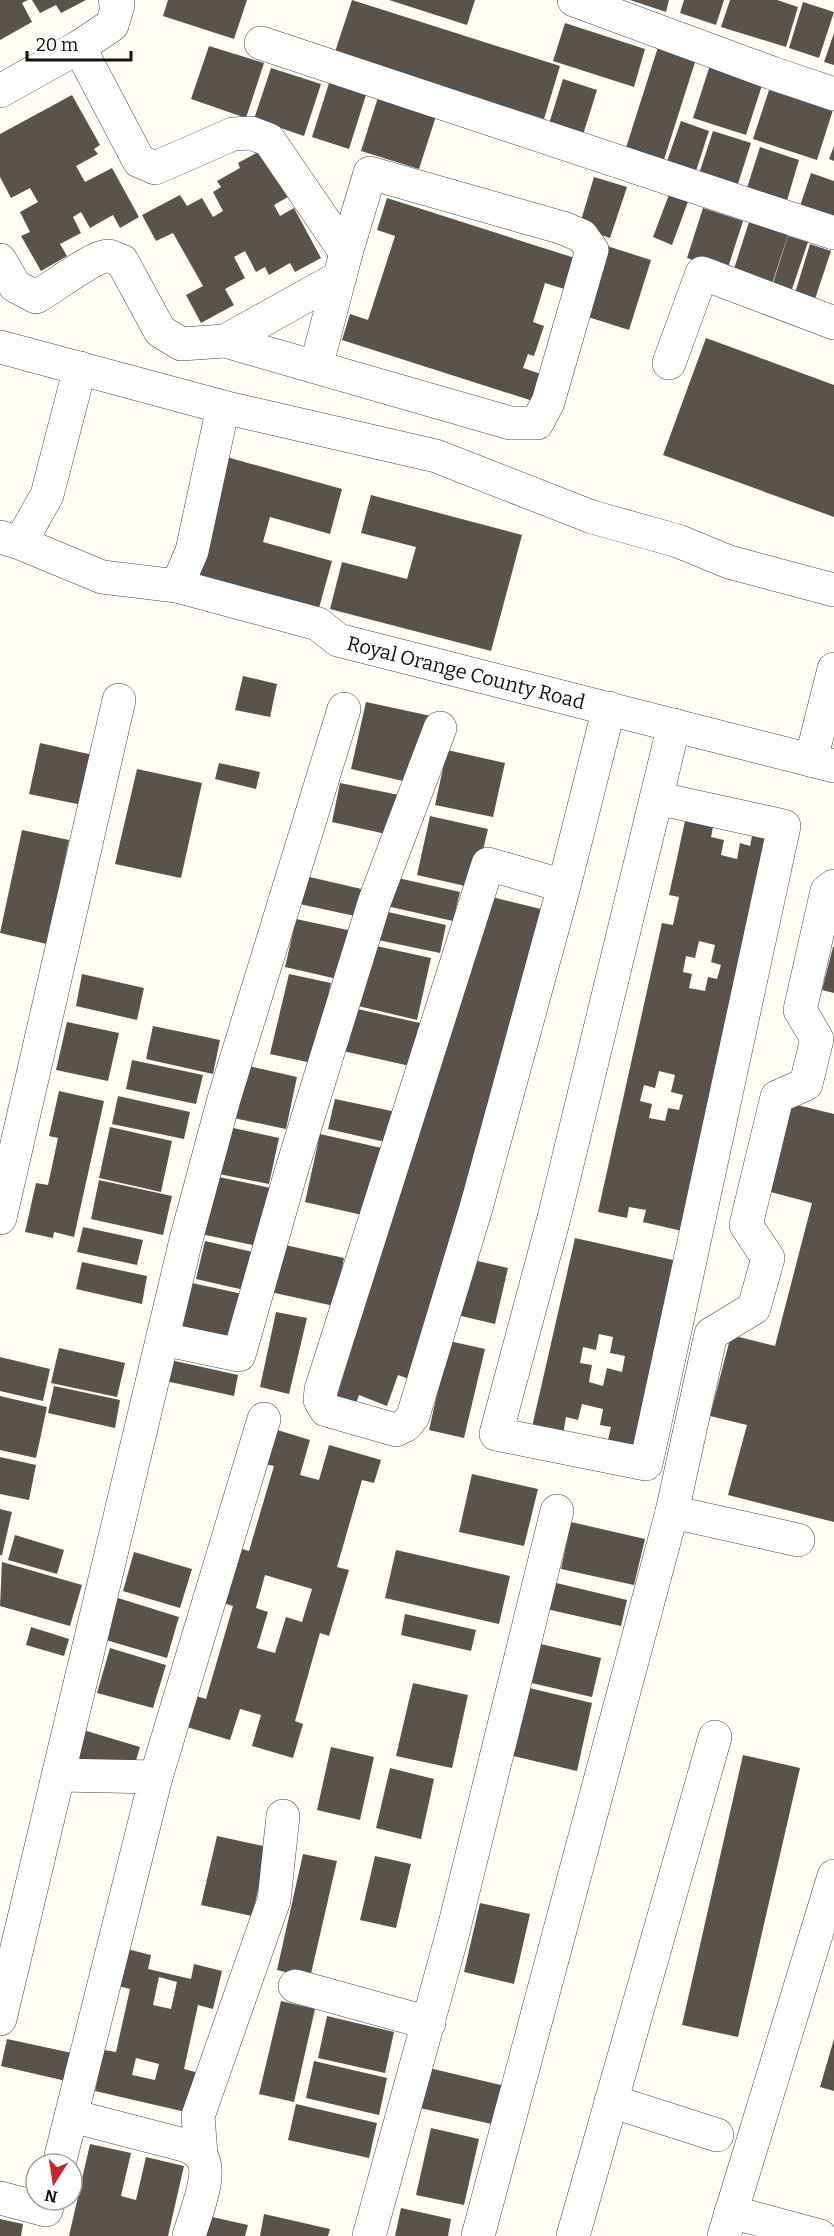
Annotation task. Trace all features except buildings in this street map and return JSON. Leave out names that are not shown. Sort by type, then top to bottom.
[{"type":"street","points":[[0,91],[79,47],[112,25],[118,5],[115,0]]},
{"type":"street","points":[[574,0],[834,94]]},
{"type":"street","points":[[261,43],[834,233]]},
{"type":"street","points":[[79,47],[139,161],[155,168],[233,134],[251,133],[269,141],[343,265]]},
{"type":"street","points":[[0,260],[15,286],[36,297],[52,289],[93,260],[109,256],[122,261],[160,331],[181,344],[225,341],[510,423],[537,423],[548,402],[592,250],[582,236],[564,228],[370,173],[316,367]]},
{"type":"street","points":[[225,341],[343,265]]},
{"type":"street","points":[[669,363],[702,273],[834,323]]},
{"type":"street","points":[[0,347],[223,407],[436,456],[592,517],[678,542],[729,562],[834,590]]},
{"type":"street","points":[[10,540],[47,495],[80,368]]},
{"type":"street","points":[[177,586],[192,551],[223,407]]},
{"type":"street","name":"Royal Orange County Road","points":[[10,540],[102,577],[177,586],[318,624],[338,640],[822,763]]},
{"type":"street","points":[[822,763],[834,669]]},
{"type":"street","points":[[0,1218],[119,700]]},
{"type":"street","points":[[564,886],[488,864],[321,1390],[321,1400],[326,1410],[396,1430],[406,1425],[413,1416],[476,1208],[564,886],[609,708]]},
{"type":"street","points":[[0,2019],[186,1240],[224,1099],[344,709]]},
{"type":"street","points":[[656,798],[784,826],[646,1464],[496,1434],[554,1218],[656,798],[674,725]]},
{"type":"street","points":[[163,1339],[239,1355],[291,1172],[375,900],[440,728]]},
{"type":"street","points":[[478,2236],[672,1512],[711,1334],[754,1308],[768,1258],[746,1224],[777,1097],[806,1084],[818,1039],[800,1010],[827,891],[834,886]]},
{"type":"street","points":[[62,2152],[156,1777],[264,1419]]},
{"type":"street","points":[[369,2236],[453,1932],[557,1511]]},
{"type":"street","points":[[672,1512],[798,1540]]},
{"type":"street","points":[[573,2236],[715,1737]]},
{"type":"street","points":[[59,1775],[156,1777]]},
{"type":"street","points":[[189,2236],[204,2186],[206,2168],[201,2156],[198,2116],[274,1900],[283,1816]]},
{"type":"street","points":[[820,2236],[728,2224],[834,1876]]},
{"type":"street","points":[[295,1986],[429,2023]]},
{"type":"street","points":[[611,2101],[717,2135]]},
{"type":"street","points":[[72,2116],[189,2146],[201,2156]]},
{"type":"street","points":[[0,2198],[45,2215]]}]
